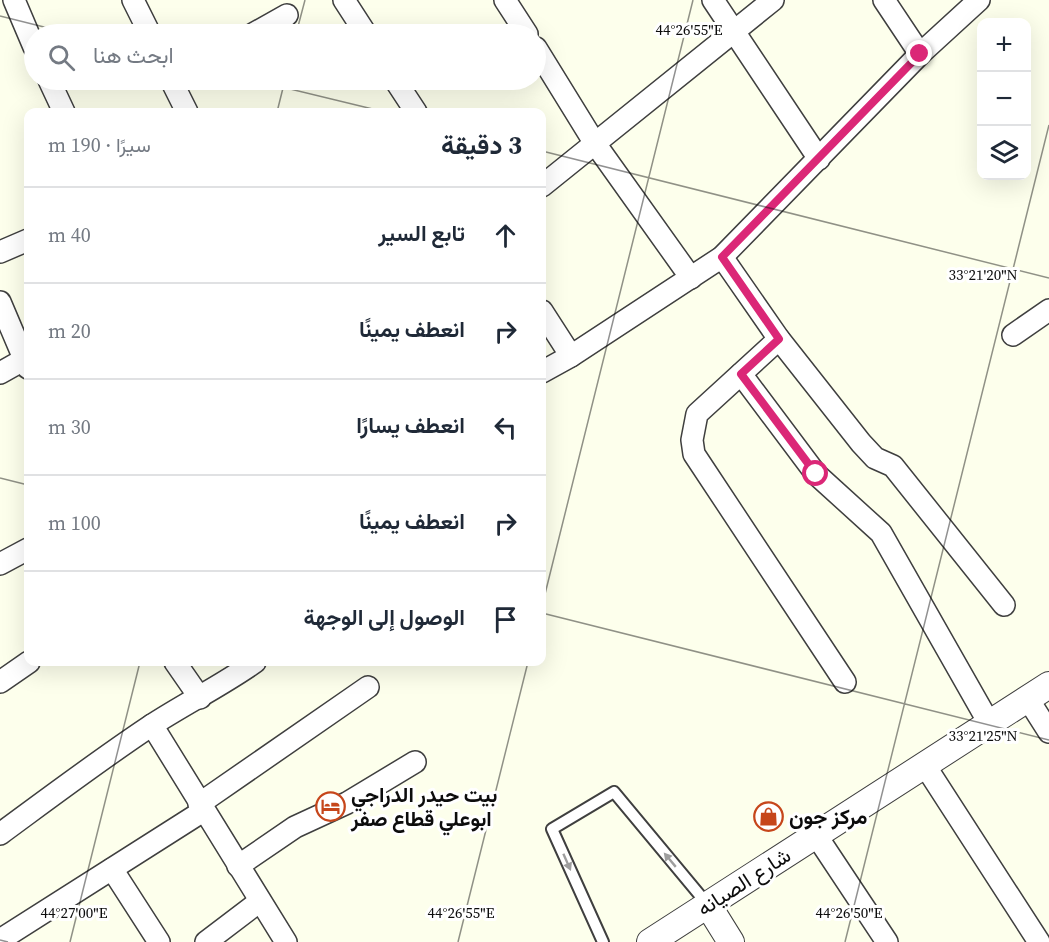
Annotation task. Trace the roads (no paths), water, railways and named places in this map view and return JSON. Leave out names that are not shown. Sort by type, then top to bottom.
[{"type":"street","points":[[14,0],[24,24]]},
{"type":"street","points":[[133,0],[145,24]]},
{"type":"street","points":[[344,0],[360,24]]},
{"type":"street","points":[[506,0],[521,24]]},
{"type":"street","points":[[714,0],[819,159]]},
{"type":"street","points":[[546,183],[773,0]]},
{"type":"street","points":[[884,0],[920,54]]},
{"type":"street","points":[[546,370],[571,356],[722,257],[920,54],[979,0]]},
{"type":"street","points":[[271,24],[287,15]]},
{"type":"street","points":[[546,64],[594,142],[691,278]]},
{"type":"street","points":[[54,90],[62,108]]},
{"type":"street","points":[[177,90],[185,108]]},
{"type":"street","points":[[402,90],[413,108]]},
{"type":"street","points":[[0,252],[24,242]]},
{"type":"street","points":[[722,257],[779,339],[868,452],[875,458],[893,466],[1004,605]]},
{"type":"street","points":[[0,302],[24,357]]},
{"type":"street","points":[[1013,335],[1049,310]]},
{"type":"street","points":[[546,317],[571,356]]},
{"type":"street","points":[[779,339],[697,414],[692,440],[694,454],[845,682]]},
{"type":"street","points":[[0,373],[24,365]]},
{"type":"street","points":[[741,374],[816,474],[881,533],[989,723]]},
{"type":"street","points":[[0,564],[24,551]]},
{"type":"street","points":[[0,682],[24,665]]},
{"type":"street","points":[[178,666],[200,698]]},
{"type":"street","points":[[0,834],[152,725],[200,698],[249,666]]},
{"type":"street","points":[[0,940],[201,807],[368,687]]},
{"type":"street","points":[[1039,692],[1049,732]]},
{"type":"street","name":"شارع الصيانه","points":[[650,942],[1039,692]]},
{"type":"street","points":[[152,725],[286,942]]},
{"type":"street","points":[[238,866],[295,827],[347,803],[415,762]]},
{"type":"street","points":[[924,764],[1039,942]]},
{"type":"street","points":[[816,834],[887,942]]},
{"type":"street","points":[[112,868],[159,942]]},
{"type":"street","points":[[206,942],[260,901]]},
{"type":"street","points":[[708,905],[731,942]]},
{"type":"lane","points":[[603,942],[552,829],[614,792],[708,905]]},
{"type":"place","name":"بيت حيدر الدراجي ابوعلي قطاع صفر","points":[[330,807]]},
{"type":"place","name":"مركز جون","points":[[768,817]]}]
